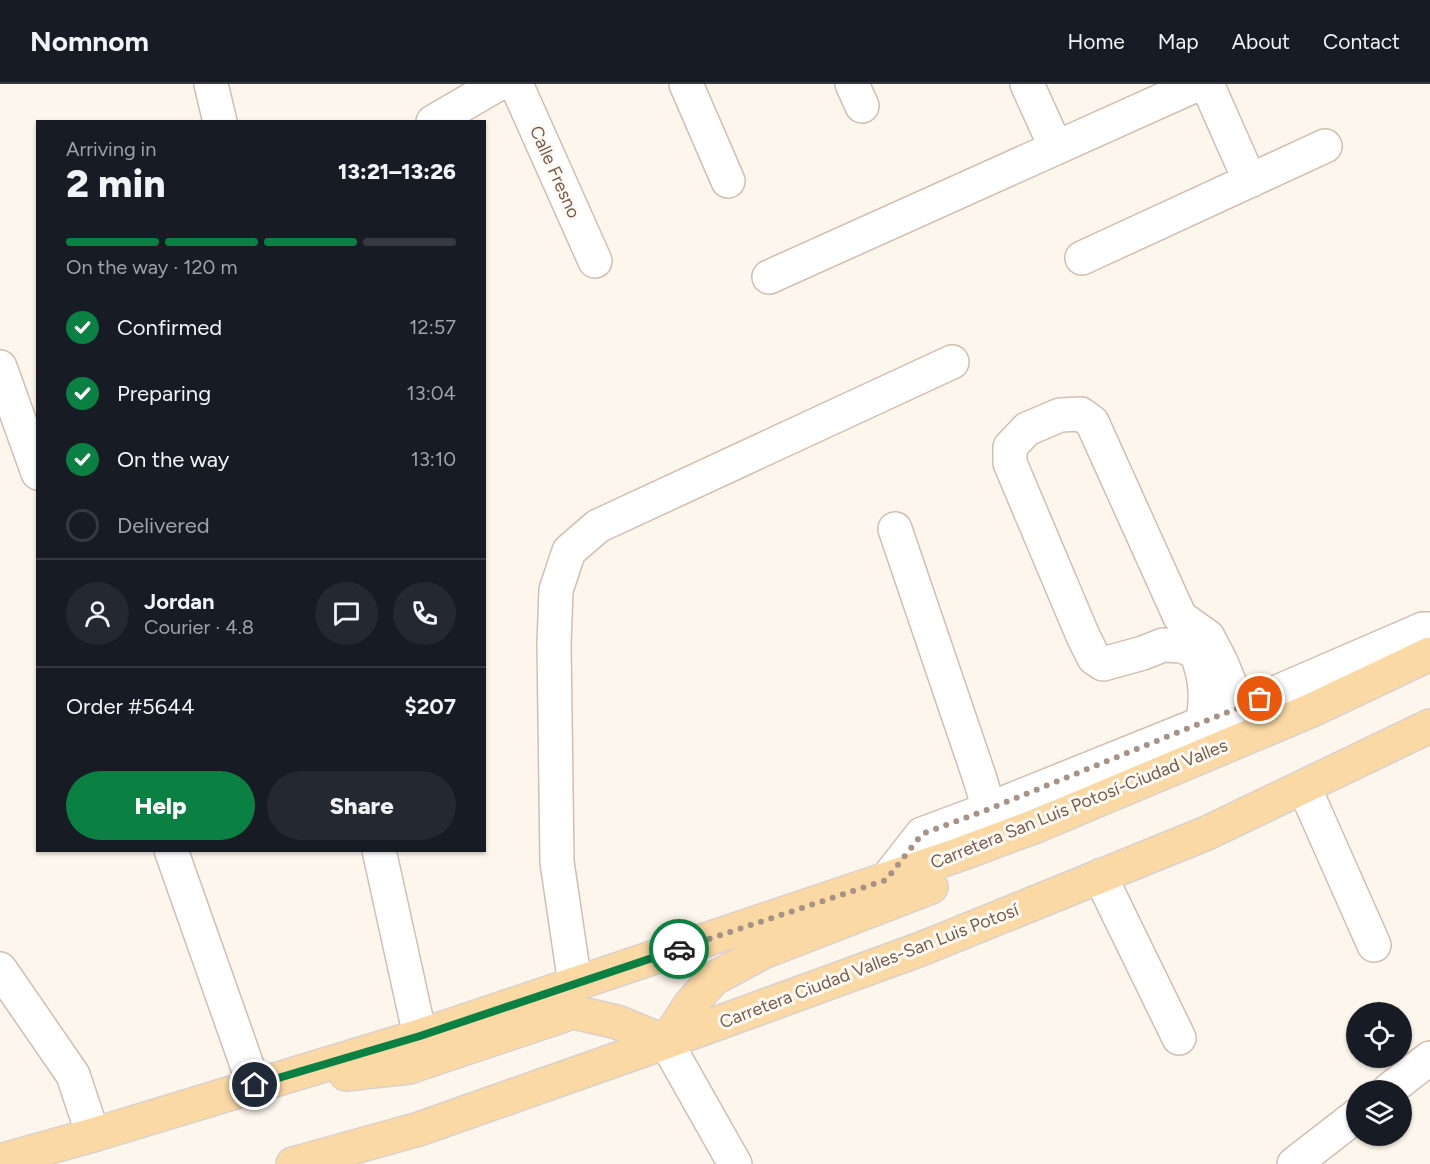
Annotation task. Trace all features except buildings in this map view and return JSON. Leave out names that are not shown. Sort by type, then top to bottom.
[{"type":"main road","name":"Carretera San Luis Potosí-Ciudad Valles","points":[[0,1161],[420,1036],[952,857],[1036,826],[1312,710],[1430,654]]},
{"type":"main road","name":"Carretera Ciudad Valles-San Luis Potosí","points":[[293,1164],[419,1129],[921,949],[1207,833],[1430,726]]},
{"type":"main road","points":[[288,1076],[331,1076],[409,1067],[573,1012],[617,1022],[666,1042],[690,1005],[713,979],[763,952],[1005,858],[1025,842],[1036,826]]},
{"type":"street","points":[[211,84],[220,120]]},
{"type":"street","points":[[436,120],[498,84]]},
{"type":"street","name":"Calle Fresno","points":[[516,84],[595,261]]},
{"type":"street","points":[[686,84],[728,181]]},
{"type":"street","points":[[1027,84],[1056,148]]},
{"type":"street","points":[[769,277],[1198,84]]},
{"type":"street","points":[[1207,84],[1250,181]]},
{"type":"street","points":[[1082,258],[1325,146]]},
{"type":"street","points":[[575,984],[557,862],[554,644],[556,590],[569,551],[598,526],[952,362]]},
{"type":"street","points":[[0,367],[36,467]]},
{"type":"street","points":[[1203,722],[1206,699],[1203,669],[1196,652],[1182,646],[1163,645],[1103,664],[1094,658],[1010,463],[1010,447],[1027,429],[1060,415],[1081,414],[1092,422],[1180,617],[1208,637],[1240,708]]},
{"type":"street","points":[[895,529],[989,809]]},
{"type":"street","points":[[886,880],[922,834],[1240,708],[1423,629],[1430,630]]},
{"type":"street","points":[[1304,787],[1374,945]]},
{"type":"street","points":[[172,852],[255,1085]]},
{"type":"street","points":[[379,852],[420,1036]]},
{"type":"street","points":[[1100,876],[1179,1038]]},
{"type":"street","points":[[0,969],[73,1075],[93,1135]]},
{"type":"street","points":[[666,1042],[735,1164]]},
{"type":"street","points":[[1402,1080],[1430,1058]]},
{"type":"street","points":[[1294,1164],[1346,1124]]},
{"type":"way so far","points":[[679,949],[886,880],[922,834],[1260,699]]},
{"type":"route","points":[[255,1085],[420,1036],[679,949]]}]
